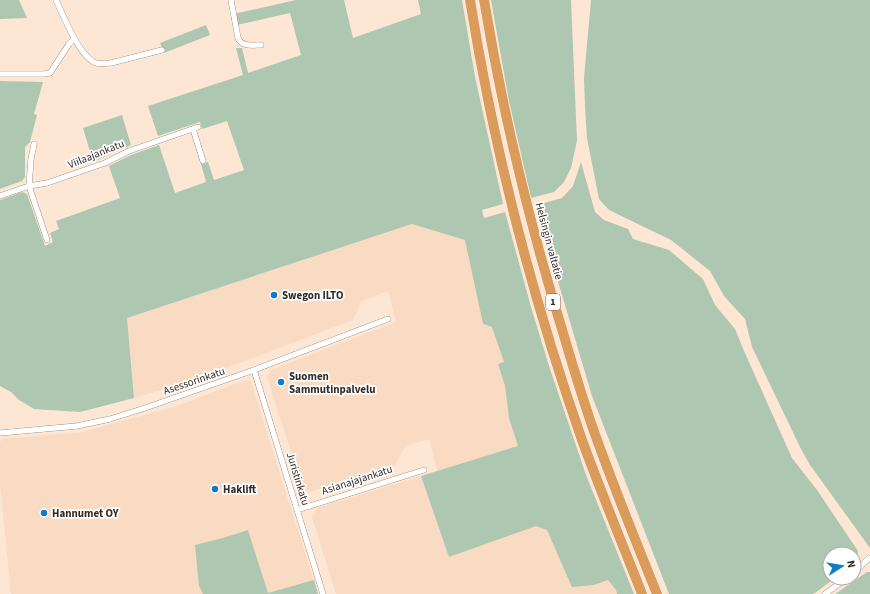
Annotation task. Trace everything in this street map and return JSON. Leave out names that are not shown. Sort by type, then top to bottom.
[{"type":"highway","name":"1","points":[[470,0],[501,162],[547,333],[583,441],[642,594]]},
{"type":"highway","name":"Helsingin valtatie","points":[[484,0],[513,149],[551,294],[596,436],[630,528],[657,594]]},
{"type":"street","points":[[56,0],[74,39],[88,58],[94,62],[103,64],[162,50]]},
{"type":"street","points":[[231,0],[240,42],[245,45],[261,45]]},
{"type":"street","points":[[0,74],[50,73],[69,44],[74,39]]},
{"type":"street","name":"Viilaajankatu","points":[[0,196],[29,186],[47,183],[96,166],[133,150],[195,128],[203,161]]},
{"type":"street","points":[[34,144],[31,159],[29,186],[48,240]]},
{"type":"street","name":"Asessorinkatu","points":[[0,433],[77,426],[110,419],[254,370],[388,319]]},
{"type":"street","name":"Juristinkatu","points":[[254,370],[323,594]]},
{"type":"street","name":"Asianajajankatu","points":[[297,510],[424,470]]},
{"type":"street","points":[[825,594],[836,586]]},
{"type":"shaded area","points":[[413,224],[466,240],[483,325],[492,327],[504,362],[498,364],[505,386],[509,418],[535,499],[594,585],[608,580],[616,590],[617,594],[336,594],[312,517],[317,508],[437,471],[429,439],[405,446],[395,466],[310,492],[302,487],[267,377],[271,370],[396,322],[388,291],[362,301],[353,320],[201,378],[134,398],[127,318]]},
{"type":"shaded area","points":[[245,380],[251,382],[318,594],[11,594],[0,483],[0,442],[2,439],[82,432],[177,406]]},
{"type":"green space","points":[[0,0],[19,0],[27,18],[0,19]]},
{"type":"green space","points":[[296,0],[344,0],[353,38],[421,14],[418,0],[462,0],[475,77],[503,204],[482,210],[484,218],[505,212],[549,366],[586,475],[634,594],[617,594],[616,590],[608,580],[594,585],[572,587],[547,530],[536,526],[449,557],[421,476],[518,446],[509,418],[505,386],[498,364],[504,362],[492,327],[483,324],[465,240],[412,224],[127,318],[134,398],[80,412],[34,409],[0,386],[0,200],[22,192],[27,194],[45,246],[53,242],[50,233],[59,229],[56,221],[120,198],[109,166],[131,155],[159,145],[175,193],[206,182],[201,164],[208,162],[214,180],[244,170],[227,121],[202,129],[200,122],[158,136],[148,106],[243,75],[236,48],[242,48],[248,73],[301,55],[290,13],[237,25],[234,14]]},
{"type":"green space","points":[[491,0],[571,0],[577,141],[571,168],[564,182],[554,192],[531,198],[509,101]]},
{"type":"green space","points":[[591,0],[870,0],[870,548],[810,465],[752,347],[745,319],[724,296],[710,271],[671,240],[609,210],[599,199],[587,138],[585,107],[584,78]]},
{"type":"green space","points":[[206,25],[210,35],[164,53],[160,43]]},
{"type":"green space","points":[[0,81],[43,82],[34,114],[37,115],[30,142],[25,147],[25,177],[22,181],[0,189]]},
{"type":"green space","points":[[122,115],[131,145],[93,162],[83,128]]},
{"type":"green space","points":[[581,162],[595,212],[604,220],[628,229],[633,239],[669,250],[703,279],[715,305],[735,329],[792,458],[817,490],[855,546],[822,546],[822,586],[824,586],[815,593],[669,594],[592,396],[537,205],[562,198],[573,186]]},
{"type":"green space","points":[[248,530],[268,593],[314,580],[318,594],[203,594],[199,586],[195,545]]},
{"type":"green space","points":[[870,572],[870,594],[835,594],[847,586],[862,586],[862,575]]},
{"type":"place","name":"Swegon ILTO","points":[[274,295]]},
{"type":"place","name":"Suomen Sammutinpalvelu","points":[[281,382]]},
{"type":"place","name":"Haklift","points":[[215,489]]},
{"type":"place","name":"Hannumet OY","points":[[44,513]]}]
